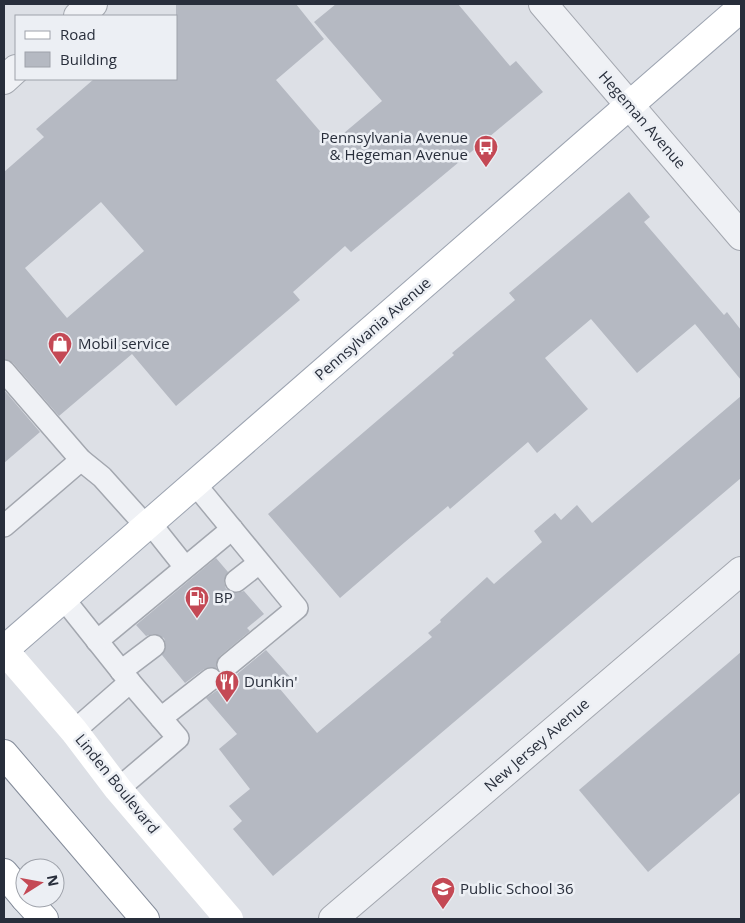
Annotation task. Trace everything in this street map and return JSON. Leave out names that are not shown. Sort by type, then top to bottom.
[{"type":"main road","name":"Pennsylvania Avenue","points":[[4,650],[741,8]]},
{"type":"main road","name":"Linden Boulevard","points":[[4,650],[74,731],[118,789],[229,919]]},
{"type":"main road","points":[[4,754],[145,919]]},
{"type":"main road","points":[[4,873],[15,886]]},
{"type":"main road","points":[[34,908],[44,919]]},
{"type":"street","points":[[79,15],[93,4]]},
{"type":"street","name":"Hegeman Avenue","points":[[543,4],[741,236]]},
{"type":"street","points":[[4,80],[15,70]]},
{"type":"street","name":"New Jersey Avenue","points":[[333,919],[741,571]]},
{"type":"lane","points":[[4,371],[81,460],[148,524],[185,567]]},
{"type":"lane","points":[[4,526],[81,460]]},
{"type":"lane","points":[[195,484],[297,608],[228,665]]},
{"type":"lane","points":[[97,641],[232,529]]},
{"type":"lane","points":[[236,581],[259,562]]},
{"type":"lane","points":[[63,598],[178,738],[118,789]]},
{"type":"lane","points":[[74,731],[154,646]]},
{"type":"lane","points":[[161,718],[211,679]]},
{"type":"building","points":[[176,4],[296,4],[324,39],[276,80],[331,144],[382,101],[314,22],[336,4],[458,4],[510,66],[516,61],[543,92],[351,252],[345,246],[293,292],[300,300],[176,406],[132,354],[59,416],[13,363],[4,359],[4,172],[44,137],[36,129],[93,80],[178,80],[178,15],[176,15]],"holes":[[[101,202],[144,251],[67,318],[25,268]]]},
{"type":"building","points":[[629,192],[650,217],[644,222],[724,315],[727,312],[741,330],[741,380],[695,324],[637,373],[591,319],[545,358],[588,409],[537,453],[528,442],[450,509],[448,506],[340,598],[268,514],[454,355],[452,353],[515,300],[509,293]]},
{"type":"building","points":[[4,390],[40,432],[4,463]]},
{"type":"building","points":[[741,396],[741,478],[273,876],[233,829],[242,821],[229,806],[250,789],[219,749],[237,734],[206,698],[219,689],[223,683],[223,676],[236,675],[266,650],[292,679],[280,689],[317,733],[432,637],[428,633],[487,577],[494,584],[542,542],[534,531],[555,513],[561,520],[577,505],[592,523]]},
{"type":"building","points":[[216,558],[228,572],[224,582],[226,589],[237,593],[244,591],[264,614],[247,628],[250,631],[220,656],[216,668],[204,669],[185,683],[162,655],[166,645],[164,638],[153,634],[146,636],[136,625]]},
{"type":"building","points":[[741,652],[741,792],[648,872],[579,790]]},
{"type":"place","name":"Pennsylvania Avenue & Hegeman Avenue","points":[[486,168]]},
{"type":"place","name":"Mobil service","points":[[60,365]]},
{"type":"place","name":"BP","points":[[197,619]]},
{"type":"place","name":"Dunkin'","points":[[227,703]]},
{"type":"place","name":"Public School 36","points":[[443,910]]}]
